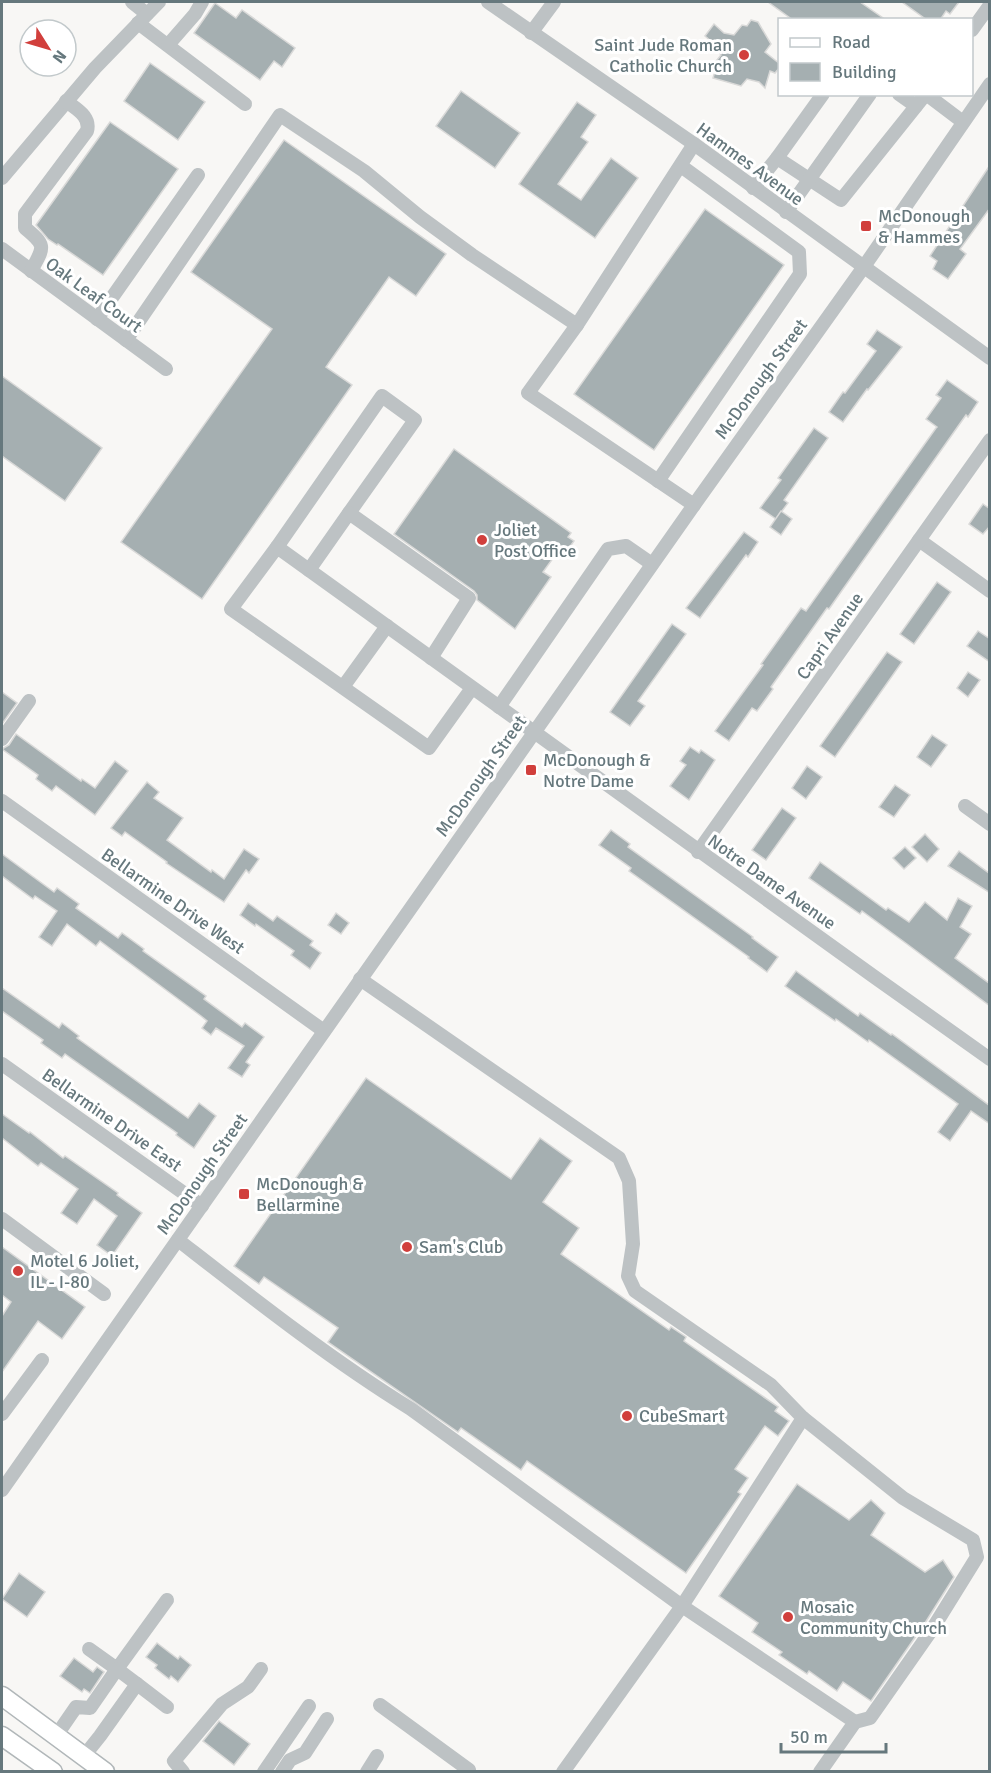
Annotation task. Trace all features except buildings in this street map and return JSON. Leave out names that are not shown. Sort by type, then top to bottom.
[{"type":"main road","points":[[2,1696],[105,1772]]},
{"type":"main road","points":[[2,1736],[51,1771]]},
{"type":"street","points":[[132,2],[142,19],[168,45],[245,104]]},
{"type":"street","points":[[2,178],[94,68],[159,2]]},
{"type":"street","points":[[168,45],[195,14],[202,2]]},
{"type":"street","name":"Hammes Avenue","points":[[488,2],[694,144],[990,358]]},
{"type":"street","points":[[531,33],[555,2]]},
{"type":"street","points":[[973,29],[990,4]]},
{"type":"street","name":"McDonough Street","points":[[2,1490],[652,564],[863,268],[990,84]]},
{"type":"street","points":[[753,188],[822,96]]},
{"type":"street","points":[[786,212],[869,96]]},
{"type":"street","points":[[777,158],[841,200],[922,99],[963,122]]},
{"type":"street","points":[[32,271],[42,245],[40,240],[25,228],[25,214],[87,130],[89,124],[87,117],[66,101]]},
{"type":"street","points":[[126,340],[280,115],[364,171],[420,218],[472,255],[577,325]]},
{"type":"street","points":[[694,144],[577,325],[528,393],[694,505]]},
{"type":"street","points":[[658,481],[800,274],[799,252],[681,166]]},
{"type":"street","points":[[97,319],[198,175]]},
{"type":"street","points":[[758,223],[772,202]]},
{"type":"street","name":"Oak Leaf Court","points":[[2,249],[166,369]]},
{"type":"street","points":[[309,570],[415,420],[382,396],[231,609],[429,748],[472,688]]},
{"type":"street","name":"Capri Avenue","points":[[698,852],[990,440]]},
{"type":"street","points":[[349,513],[469,598],[431,658]]},
{"type":"street","points":[[919,540],[990,591]]},
{"type":"street","points":[[499,707],[608,549],[626,546],[652,564]]},
{"type":"street","name":"Notre Dame Avenue","points":[[277,547],[698,852],[990,1059]]},
{"type":"street","points":[[343,687],[387,627]]},
{"type":"street","points":[[2,740],[29,701]]},
{"type":"street","name":"Bellarmine Drive West","points":[[2,801],[324,1030]]},
{"type":"street","points":[[965,806],[990,824]]},
{"type":"street","points":[[360,979],[620,1158],[629,1181],[633,1244],[628,1276],[635,1291],[771,1385],[803,1418],[903,1498],[973,1540],[977,1557],[933,1628],[870,1718],[855,1722],[820,1772]]},
{"type":"street","name":"Bellarmine Drive East","points":[[2,1064],[202,1206]]},
{"type":"street","points":[[2,1219],[104,1294]]},
{"type":"street","points":[[178,1240],[290,1325],[379,1389],[411,1409],[682,1606],[855,1722]]},
{"type":"street","points":[[2,1414],[42,1360]]},
{"type":"street","points":[[563,1772],[682,1606],[803,1418]]},
{"type":"street","points":[[56,1736],[76,1707],[90,1707],[167,1600]]},
{"type":"street","points":[[89,1649],[167,1707]]},
{"type":"street","points":[[183,1772],[174,1761],[222,1704],[248,1687],[261,1669]]},
{"type":"street","points":[[84,1756],[137,1684]]},
{"type":"street","points":[[380,1705],[468,1772]]},
{"type":"street","points":[[264,1772],[309,1706]]},
{"type":"street","points":[[282,1772],[290,1760],[305,1753],[327,1719]]},
{"type":"street","points":[[367,1772],[378,1756]]},
{"type":"place","name":"Saint Jude Roman Catholic Church","points":[[744,55]]},
{"type":"place","name":"McDonough & Hammes","points":[[866,226]]},
{"type":"place","name":"Joliet Post Office","points":[[482,540]]},
{"type":"place","name":"McDonough & Notre Dame","points":[[531,770]]},
{"type":"place","name":"McDonough & Bellarmine","points":[[244,1194]]},
{"type":"place","name":"Sam's Club","points":[[407,1247]]},
{"type":"place","name":"Motel 6 Joliet, IL - I-80","points":[[18,1271]]},
{"type":"place","name":"CubeSmart","points":[[627,1416]]},
{"type":"place","name":"Mosaic Community Church","points":[[788,1617]]}]
